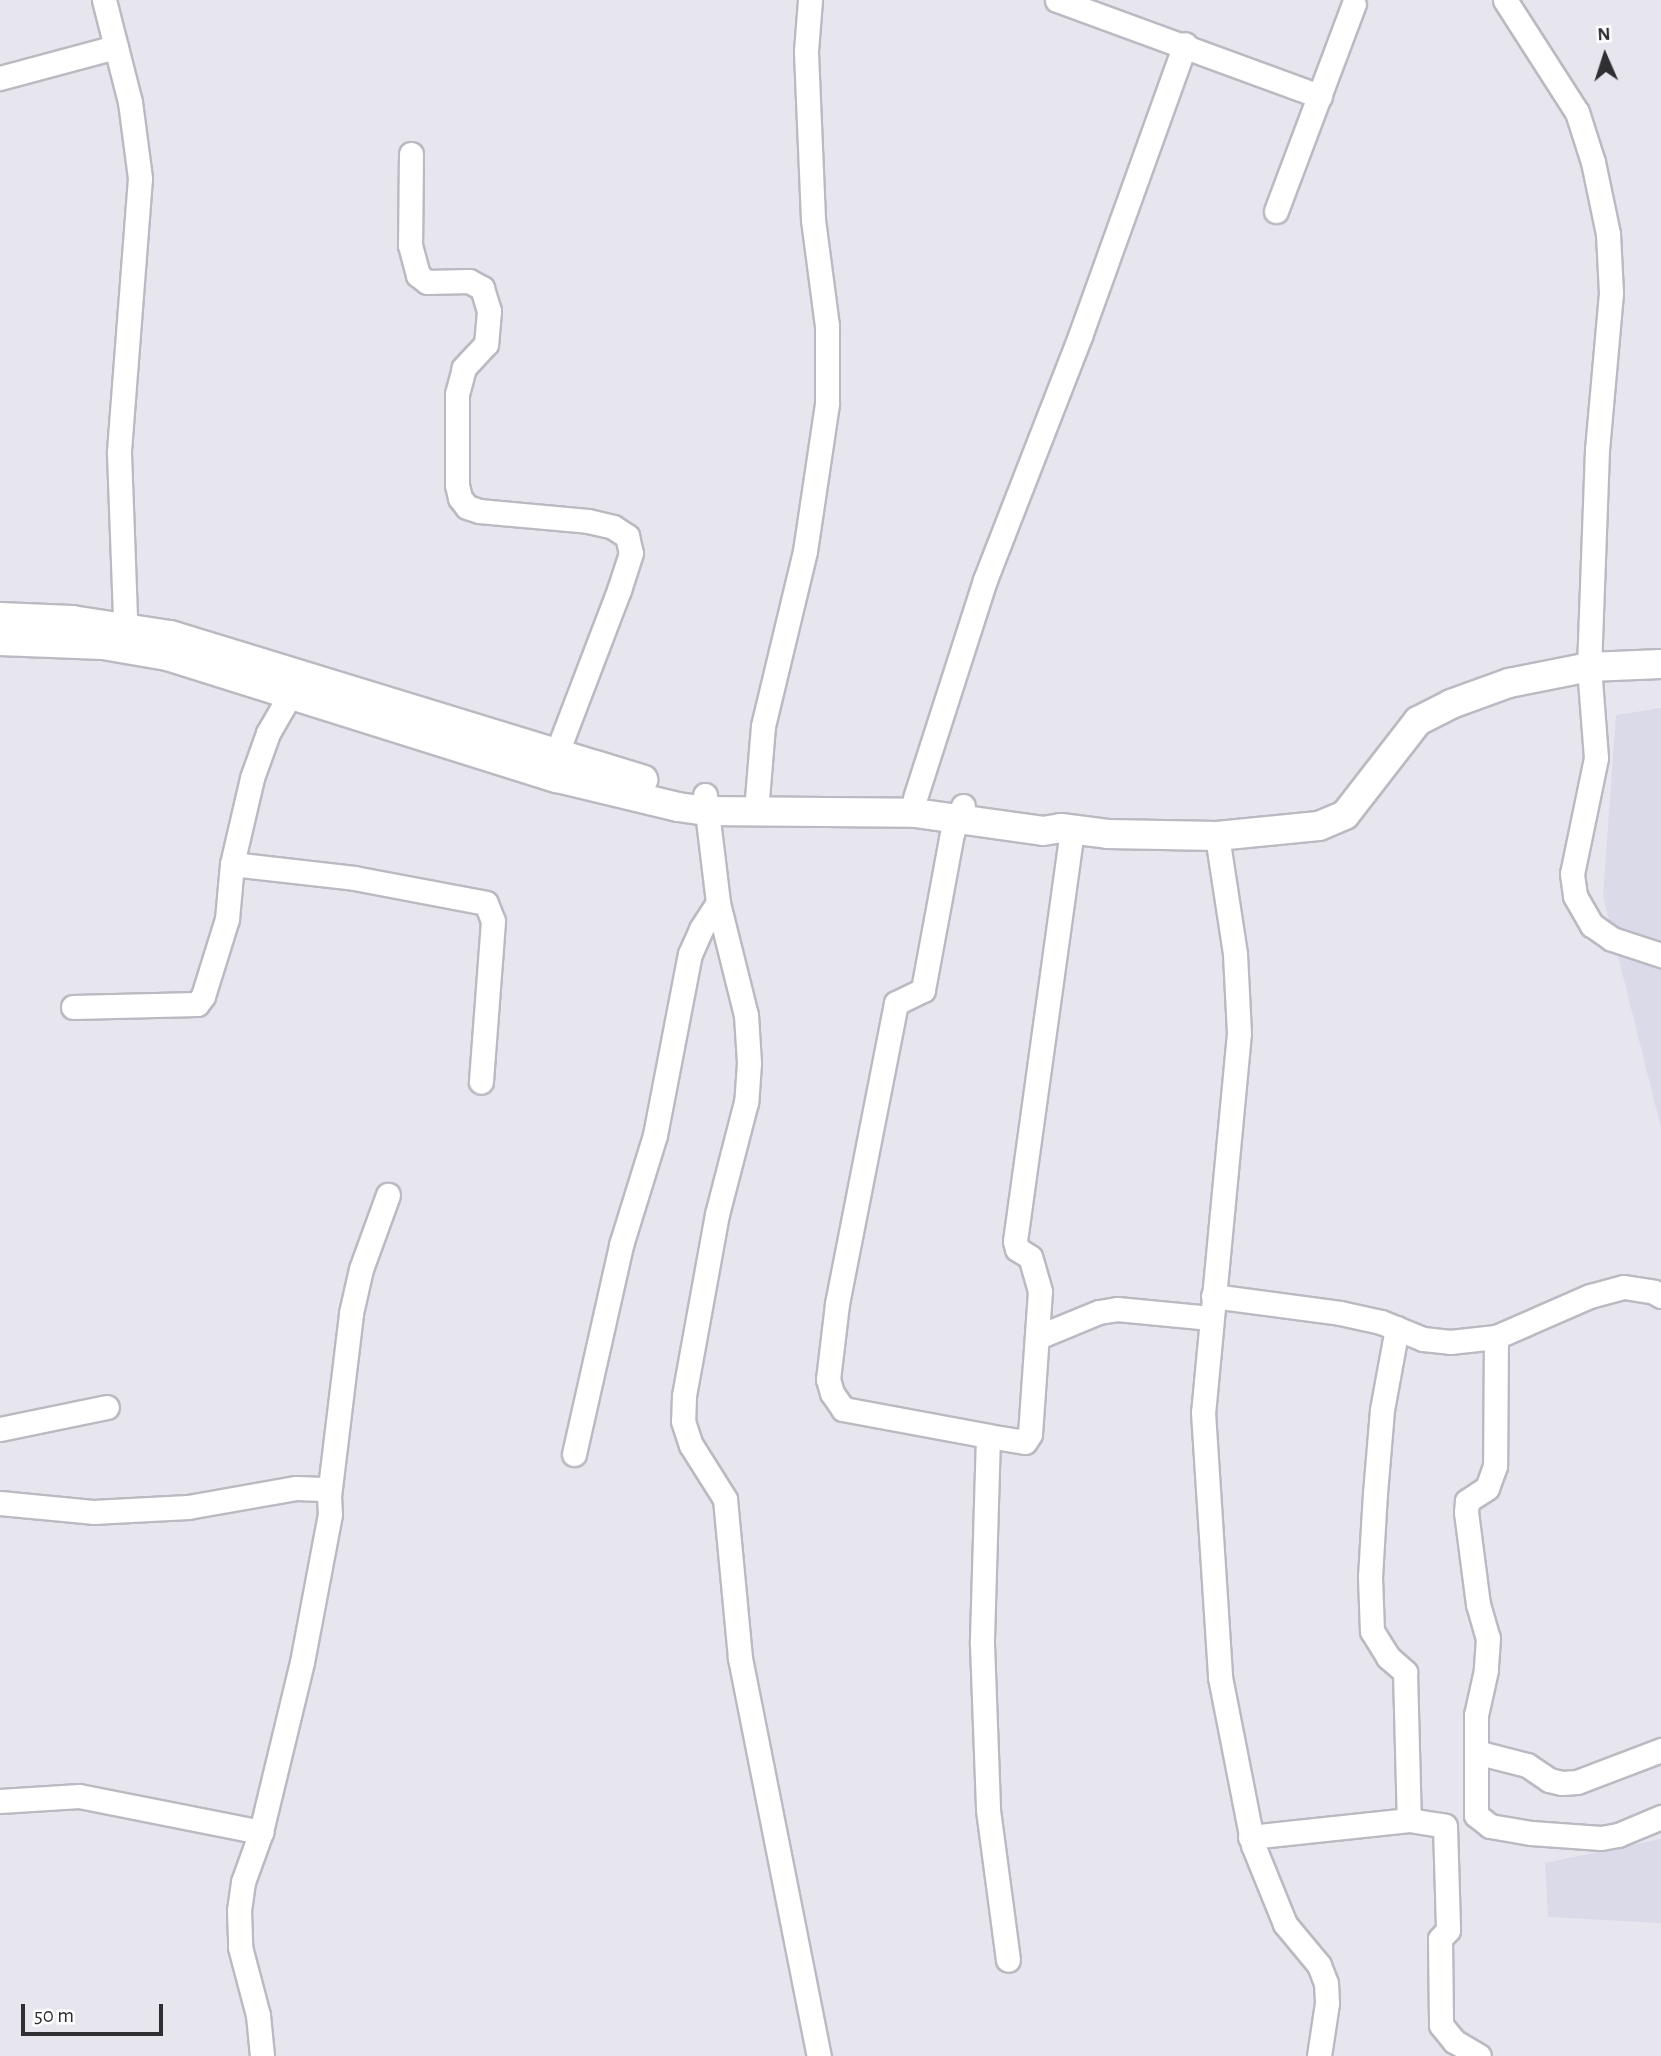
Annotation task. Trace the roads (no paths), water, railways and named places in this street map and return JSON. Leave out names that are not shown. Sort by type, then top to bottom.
[{"type":"street","points":[[104,0],[130,102],[140,178],[119,453],[126,637]]},
{"type":"street","points":[[755,804],[763,726],[805,551],[828,391],[827,326],[813,219],[806,51],[810,0]]},
{"type":"street","points":[[1058,0],[1185,44],[1320,96]]},
{"type":"street","points":[[1506,0],[1577,112],[1608,233],[1611,293],[1597,450],[1589,667],[1596,758],[1572,874],[1575,896],[1592,925],[1612,939],[1661,955]]},
{"type":"street","points":[[1276,211],[1354,4]]},
{"type":"street","points":[[915,798],[985,580],[1080,336],[1185,44]]},
{"type":"street","points":[[0,78],[116,47]]},
{"type":"street","points":[[411,154],[410,245],[418,275],[427,282],[470,281],[482,288],[489,311],[486,344],[464,368],[457,394],[457,485],[460,498],[467,506],[478,511],[589,522],[612,527],[627,536],[631,553],[556,755]]},
{"type":"street","points":[[4,629],[126,637],[202,666],[295,686],[556,755],[706,803]]},
{"type":"street","points":[[755,804],[915,798],[960,813],[1043,831],[1066,829],[1217,836],[1319,826],[1345,815],[1418,721],[1451,704],[1509,683],[1589,667],[1661,664]]},
{"type":"street","points":[[295,686],[557,778],[706,803],[960,813]]},
{"type":"street","points":[[73,1007],[185,1005],[206,990],[227,919],[232,864],[258,760],[268,733],[295,686]]},
{"type":"street","points":[[706,803],[718,903],[746,1015],[749,1063],[746,1102],[717,1214],[684,1396],[683,1421],[691,1445],[725,1499],[740,1658],[819,2056]]},
{"type":"street","points":[[960,813],[952,833],[923,990],[896,1003],[837,1304],[828,1379],[832,1394],[843,1409],[1025,1442],[1030,1434],[1040,1305],[1037,1276],[1030,1257],[1017,1249],[1015,1241],[1066,829]]},
{"type":"street","points":[[1217,836],[1234,954],[1239,1033],[1203,1412],[1205,1485],[1220,1678],[1250,1837],[1267,1887],[1285,1924],[1319,1965],[1326,1983],[1327,2003],[1319,2056]]},
{"type":"street","points":[[232,864],[354,878],[486,903],[493,921],[481,1082]]},
{"type":"street","points":[[574,1454],[621,1245],[655,1135],[690,954],[701,929],[718,903]]},
{"type":"street","points":[[262,2056],[258,2015],[240,1947],[239,1910],[243,1882],[261,1832],[302,1662],[330,1514],[329,1496],[351,1312],[361,1269],[388,1195]]},
{"type":"street","points":[[1038,1337],[1099,1312],[1117,1309],[1212,1307],[1339,1313],[1397,1328],[1423,1339],[1450,1342],[1496,1337],[1590,1296],[1625,1287],[1654,1292],[1661,1296]]},
{"type":"street","points":[[1397,1328],[1382,1410],[1370,1577],[1372,1631],[1388,1657],[1405,1672],[1409,1820]]},
{"type":"street","points":[[1496,1337],[1495,1466],[1487,1488],[1467,1501],[1466,1512],[1478,1604],[1488,1638],[1486,1670],[1476,1715],[1476,1815],[1490,1826],[1531,1833],[1601,1838],[1618,1835],[1661,1817]]},
{"type":"street","points":[[0,1429],[107,1407]]},
{"type":"street","points":[[988,1436],[982,1644],[988,1810],[1008,1960]]},
{"type":"street","points":[[0,1503],[93,1512],[188,1507],[296,1488],[323,1489],[329,1496]]},
{"type":"street","points":[[1476,1752],[1527,1765],[1549,1780],[1562,1783],[1577,1782],[1661,1750]]},
{"type":"street","points":[[0,1801],[79,1796],[261,1832]]},
{"type":"street","points":[[1250,1837],[1409,1820],[1446,1826],[1448,1930],[1440,1939],[1441,2025],[1454,2041],[1479,2056]]}]
